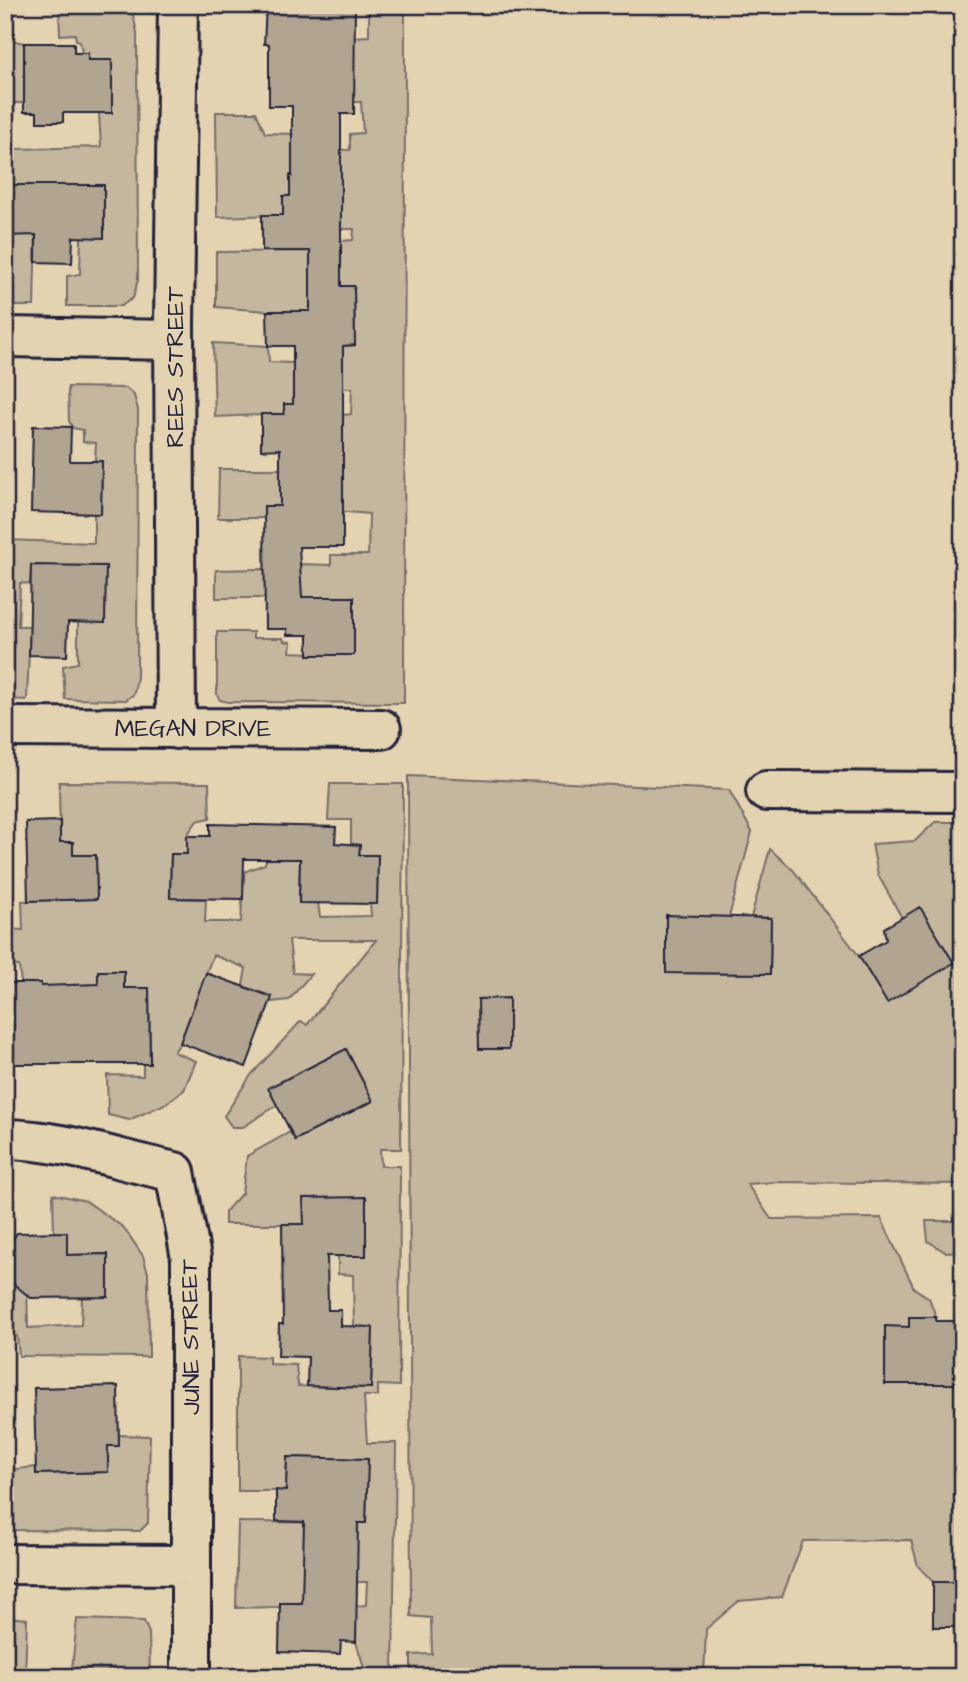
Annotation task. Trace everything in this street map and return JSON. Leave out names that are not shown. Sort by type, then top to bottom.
[{"type":"street","name":"REES STREET","points":[[176,729],[174,340],[178,5]]},
{"type":"street","points":[[5,337],[174,340]]},
{"type":"street","name":"MEGAN DRIVE","points":[[5,727],[381,729]]},
{"type":"street","points":[[766,791],[963,792]]},
{"type":"street","name":"JUNE STREET","points":[[5,1139],[93,1150],[128,1162],[175,1172],[191,1258],[191,1677]]},
{"type":"street","points":[[5,1564],[191,1565]]},
{"type":"shaded area","points":[[5,5],[11,5],[11,40],[24,43],[24,103],[14,103],[15,149],[101,147],[99,113],[112,112],[112,61],[88,60],[82,53],[80,41],[76,40],[75,34],[60,35],[59,5],[131,7],[137,32],[138,280],[133,298],[121,306],[67,306],[67,276],[80,274],[81,237],[104,237],[104,185],[37,185],[34,306],[5,306],[5,236],[10,236],[9,185],[5,185]]},
{"type":"shaded area","points":[[355,5],[405,5],[404,703],[228,702],[220,700],[217,695],[217,632],[253,632],[253,638],[283,638],[284,641],[291,642],[290,652],[354,655],[354,598],[216,598],[216,570],[264,569],[265,573],[300,573],[300,564],[331,565],[331,555],[368,555],[369,514],[264,506],[264,518],[218,518],[219,469],[323,469],[322,449],[343,449],[343,415],[351,414],[352,388],[294,388],[293,404],[284,404],[284,414],[215,417],[213,343],[268,346],[269,362],[336,365],[336,346],[355,345],[354,286],[310,286],[310,311],[216,307],[216,252],[340,251],[341,241],[353,240],[354,229],[341,229],[341,176],[291,176],[290,196],[283,215],[217,217],[216,112],[256,112],[265,133],[292,134],[293,149],[350,150],[350,134],[363,133],[361,102],[354,102],[354,37],[369,36],[369,10],[355,9]]},
{"type":"shaded area","points":[[68,387],[126,388],[134,395],[138,410],[137,677],[134,694],[126,700],[65,699],[63,666],[78,663],[78,622],[31,565],[30,584],[20,583],[18,626],[30,626],[27,700],[5,699],[5,540],[94,543],[94,514],[101,514],[102,462],[95,461],[96,443],[83,442],[83,430],[73,428],[69,421]]},
{"type":"shaded area","points":[[408,776],[729,790],[752,832],[729,917],[667,916],[666,973],[770,974],[771,918],[751,917],[770,849],[794,871],[859,956],[887,1002],[902,918],[878,875],[872,844],[915,841],[935,822],[963,822],[963,1184],[747,1184],[771,1219],[881,1218],[914,1288],[929,1298],[936,1317],[909,1327],[886,1327],[963,1384],[963,1582],[933,1582],[918,1566],[911,1540],[803,1541],[782,1597],[739,1601],[706,1629],[704,1677],[411,1677],[411,1655],[432,1654],[431,1618],[411,1616]]},
{"type":"shaded area","points":[[59,782],[209,783],[210,818],[197,821],[187,835],[187,854],[171,855],[170,898],[206,899],[205,922],[241,922],[244,872],[265,864],[267,856],[300,859],[299,902],[318,903],[320,917],[371,916],[370,904],[377,903],[378,855],[359,855],[360,845],[351,844],[351,820],[328,820],[330,784],[403,784],[401,1149],[380,1149],[381,1166],[400,1166],[399,1386],[378,1385],[378,1396],[364,1396],[367,1443],[396,1443],[393,1677],[363,1677],[363,1664],[356,1642],[356,1606],[366,1605],[367,1582],[357,1582],[357,1561],[302,1603],[281,1603],[280,1607],[236,1608],[238,1522],[366,1523],[367,1459],[287,1457],[286,1491],[238,1491],[238,1356],[269,1357],[269,1364],[296,1365],[298,1386],[371,1388],[373,1328],[354,1327],[353,1275],[338,1274],[338,1256],[366,1256],[366,1198],[304,1198],[304,1224],[225,1224],[225,1212],[242,1193],[247,1156],[290,1132],[295,1140],[373,1101],[346,1049],[287,1079],[277,1105],[243,1127],[232,1127],[224,1116],[251,1075],[301,1021],[307,1025],[376,940],[289,940],[293,973],[311,974],[289,1000],[270,1002],[271,996],[243,986],[246,968],[213,955],[180,1043],[174,1052],[196,1061],[184,1090],[165,1104],[129,1120],[108,1115],[107,1075],[143,1076],[143,1064],[150,1064],[149,988],[124,988],[123,971],[98,971],[98,984],[42,1053],[41,984],[21,983],[19,966],[5,966],[5,929],[23,930],[22,901],[97,899],[96,856],[72,855],[72,842],[60,842]]},
{"type":"shaded area","points":[[53,1194],[86,1201],[124,1228],[143,1256],[148,1273],[149,1357],[19,1356],[17,1336],[5,1337],[5,1266],[6,1278],[13,1284],[27,1283],[28,1328],[81,1325],[82,1297],[108,1296],[107,1254],[67,1255],[67,1232],[54,1233]]},
{"type":"shaded area","points":[[926,1221],[963,1221],[963,1251],[945,1252],[928,1241]]},
{"type":"shaded area","points":[[5,1389],[7,1470],[36,1467],[36,1474],[107,1472],[108,1446],[119,1435],[150,1436],[148,1523],[140,1531],[5,1530]]},
{"type":"shaded area","points":[[5,1617],[27,1619],[25,1677],[12,1677],[12,1666],[5,1665]]},
{"type":"shaded area","points":[[77,1619],[144,1621],[149,1633],[150,1677],[121,1677],[121,1670],[72,1669]]},
{"type":"building","points":[[355,5],[354,114],[341,114],[341,286],[354,286],[355,345],[343,346],[343,547],[299,547],[302,597],[354,597],[354,655],[308,655],[308,635],[287,635],[287,629],[265,629],[264,506],[280,506],[280,449],[261,450],[261,414],[284,414],[284,404],[293,404],[293,346],[268,346],[267,311],[310,311],[310,251],[262,251],[262,215],[283,215],[283,196],[290,196],[290,175],[292,176],[292,106],[269,106],[269,44],[264,44],[266,6]]},
{"type":"building","points":[[24,43],[74,43],[74,53],[88,53],[88,60],[112,60],[112,113],[63,113],[63,122],[37,122],[37,112],[24,112]]},
{"type":"building","points":[[5,185],[104,185],[104,238],[73,237],[72,263],[36,262],[36,235],[5,236]]},
{"type":"building","points":[[33,426],[71,427],[70,461],[102,461],[101,514],[31,512]]},
{"type":"building","points":[[31,565],[106,566],[105,623],[68,622],[67,656],[29,655]]},
{"type":"building","points":[[60,821],[60,842],[73,842],[73,855],[96,855],[97,899],[28,901],[26,822]]},
{"type":"building","points":[[210,824],[336,827],[335,843],[360,845],[359,855],[378,855],[377,904],[299,903],[300,859],[244,859],[243,899],[170,898],[171,854],[187,854],[187,836],[210,836]]},
{"type":"building","points":[[920,907],[954,963],[887,1003],[859,956],[886,940],[884,928]]},
{"type":"building","points":[[666,915],[771,918],[770,974],[666,973]]},
{"type":"building","points":[[98,971],[124,971],[124,988],[149,988],[150,1064],[5,1064],[5,983],[41,983],[41,986],[98,984]]},
{"type":"building","points":[[206,973],[272,997],[246,1067],[180,1043]]},
{"type":"building","points":[[509,998],[509,1049],[479,1049],[478,999]]},
{"type":"building","points":[[346,1049],[373,1101],[295,1140],[268,1088]]},
{"type":"building","points":[[366,1197],[366,1256],[327,1256],[328,1310],[341,1310],[341,1326],[373,1327],[371,1388],[307,1386],[308,1357],[278,1356],[279,1324],[283,1324],[282,1224],[304,1224],[303,1198]]},
{"type":"building","points":[[67,1232],[67,1255],[108,1254],[108,1297],[31,1298],[6,1278],[5,1250],[17,1233]]},
{"type":"building","points":[[909,1317],[963,1321],[963,1384],[885,1384],[885,1326],[909,1327]]},
{"type":"building","points":[[118,1386],[119,1446],[108,1446],[108,1472],[36,1474],[34,1388]]},
{"type":"building","points":[[287,1457],[368,1459],[366,1523],[358,1523],[356,1642],[341,1641],[340,1654],[279,1652],[280,1603],[302,1603],[304,1522],[276,1521],[276,1490],[286,1491]]},
{"type":"building","points":[[933,1582],[963,1582],[963,1627],[933,1627]]}]
